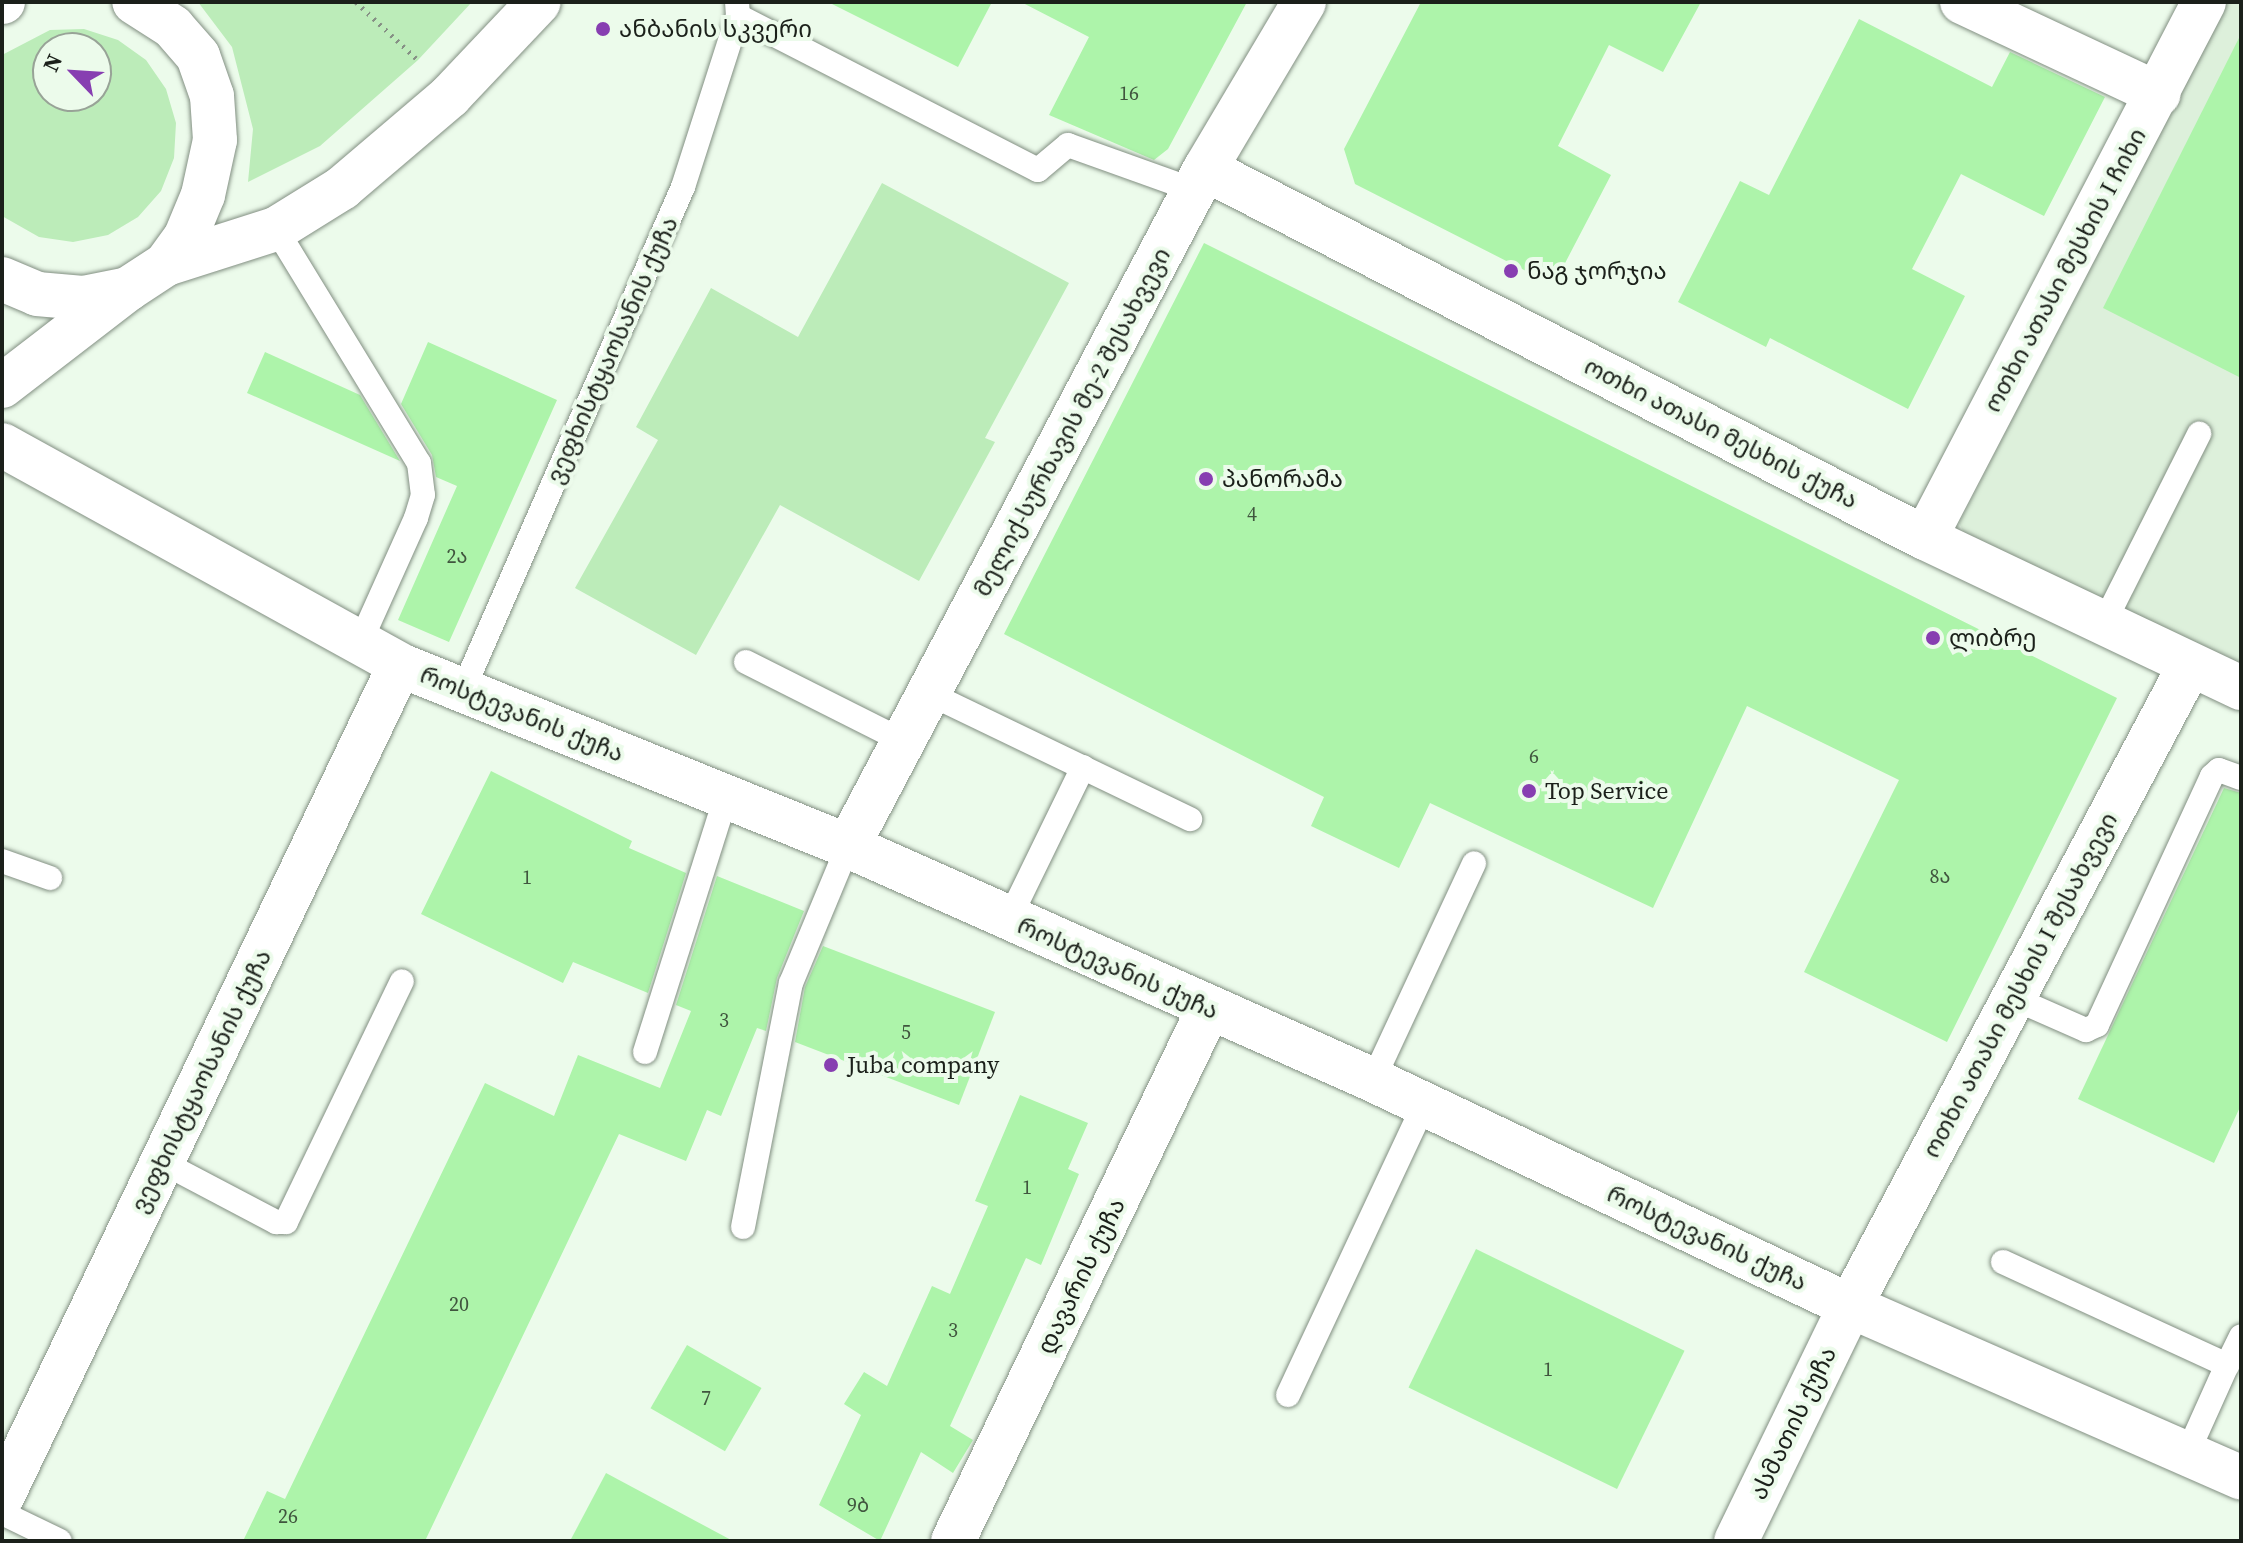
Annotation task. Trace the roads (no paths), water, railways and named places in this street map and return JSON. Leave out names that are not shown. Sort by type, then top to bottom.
[{"type":"street","points":[[134,2],[173,27],[198,56],[212,96],[215,140],[203,195],[186,236],[166,264]]},
{"type":"street","points":[[2,386],[128,289],[166,264],[276,229],[342,188],[450,96],[539,2]]},
{"type":"street","name":"მელიქ-სურხავის მე-2 შესახვევი","points":[[848,846],[1199,180],[1304,2]]},
{"type":"street","points":[[1962,2],[2158,94]]},
{"type":"street","name":"ოთხი ათასი მესხის I ჩიხი","points":[[1925,538],[2204,2]]},
{"type":"street","name":"ოთხი ათასი მესხის ქუჩა","points":[[1199,180],[1925,538],[2241,688]]},
{"type":"street","points":[[2,279],[37,294],[83,298],[128,289]]},
{"type":"street","name":"როსტევანის ქუჩა","points":[[2,445],[400,665],[848,846],[1208,1010],[1373,1080],[1850,1306],[2241,1478]]},
{"type":"street","name":"ვეფხისტყაოსანის ქუჩა","points":[[2,1497],[400,665]]},
{"type":"street","name":"ოთხი ათასი მესხის I შესახვევი","points":[[1850,1306],[2190,665]]},
{"type":"street","name":"დავარის ქუჩა","points":[[953,1541],[1208,1010]]},
{"type":"street","name":"ასმათის ქუჩა","points":[[1736,1541],[1850,1306]]},
{"type":"lane","points":[[737,9],[1038,170],[1068,145],[1199,180]]},
{"type":"lane","name":"ვეფხისტყაოსანის ქუჩა","points":[[463,690],[683,187],[737,9]]},
{"type":"lane","points":[[276,229],[419,463],[423,495],[416,518],[359,645]]},
{"type":"lane","points":[[2104,623],[2199,434]]},
{"type":"lane","points":[[746,662],[903,741]]},
{"type":"lane","points":[[928,693],[1190,819]]},
{"type":"lane","points":[[1009,919],[1083,767]]},
{"type":"lane","points":[[2013,998],[2086,1030],[2097,1025],[2212,776],[2219,770],[2241,778]]},
{"type":"lane","points":[[645,1052],[726,797]]},
{"type":"lane","points":[[743,1227],[791,983],[848,846]]},
{"type":"lane","points":[[2,861],[50,878]]},
{"type":"lane","points":[[1373,1080],[1474,863]]},
{"type":"lane","points":[[162,1162],[276,1222],[286,1222],[402,981]]},
{"type":"lane","points":[[1288,1395],[1424,1105]]},
{"type":"lane","points":[[2003,1262],[2227,1365]]},
{"type":"lane","points":[[2187,1454],[2241,1336]]},
{"type":"lane","points":[[2,1513],[60,1541]]},
{"type":"place","name":"ანბანის სკვერი","points":[[603,29]]},
{"type":"place","name":"ნაგ ჯორჯია","points":[[1511,271]]},
{"type":"place","name":"პანორამა","points":[[1206,479]]},
{"type":"place","name":"ლიბრე","points":[[1933,638]]},
{"type":"place","name":"Top Service","points":[[1529,791]]},
{"type":"place","name":"Juba company","points":[[831,1065]]}]
